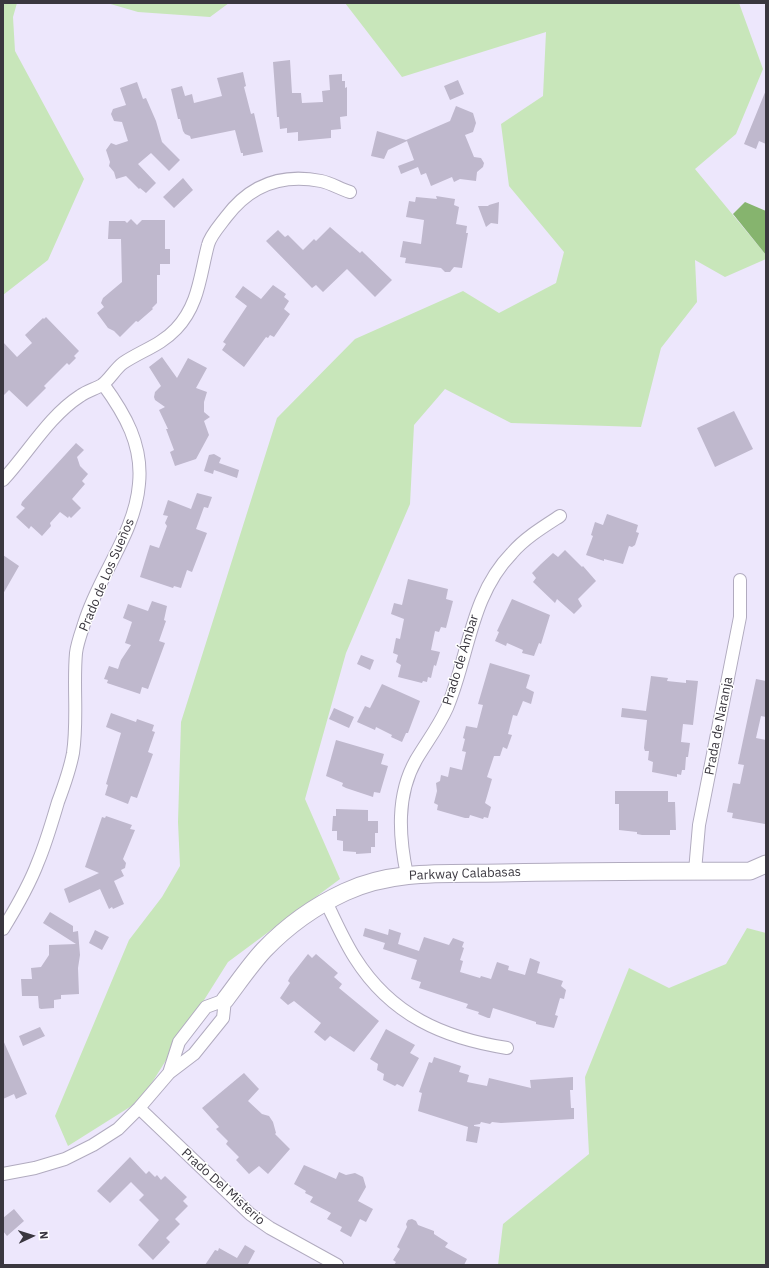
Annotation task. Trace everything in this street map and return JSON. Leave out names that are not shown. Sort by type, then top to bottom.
[{"type":"street","points":[[3,480],[62,411],[80,396],[103,384],[122,364],[167,338],[179,326],[189,312],[198,292],[208,243],[234,206],[246,195],[258,187],[272,183],[286,180],[304,179],[322,182],[350,192]]},
{"type":"street","name":"Prado de Los Sueños","points":[[3,929],[38,863],[64,786],[73,754],[75,732],[76,652],[93,602],[128,527],[136,504],[140,483],[139,460],[133,434],[122,410],[103,384]]},
{"type":"street","name":"Prado de Ámbar","points":[[407,875],[401,844],[405,786],[415,762],[446,709],[480,600],[494,574],[511,553],[532,535],[560,516]]},
{"type":"street","name":"Prada de Naranja","points":[[696,871],[699,825],[740,617],[740,580]]},
{"type":"street","name":"Parkway Calabasas","points":[[750,871],[766,864]]},
{"type":"street","name":"Parkway Calabasas","points":[[3,1174],[36,1168],[65,1159],[86,1149],[118,1129],[139,1108],[169,1072],[194,1054],[223,1018],[225,1000],[263,950],[303,916],[346,891],[369,883],[407,875],[595,871],[750,871],[766,877]]},
{"type":"street","points":[[326,902],[360,965],[369,978],[406,1014],[452,1036],[480,1044],[507,1048]]},
{"type":"street","name":"Parkway Calabasas","points":[[169,1072],[179,1042],[206,1007],[225,1000]]},
{"type":"street","name":"Prado Del Misterio","points":[[139,1108],[250,1214],[270,1228],[337,1265]]},
{"type":"shaded area","points":[[3,3],[17,3],[13,17],[15,51],[84,179],[48,260],[3,295]]},
{"type":"shaded area","points":[[107,3],[229,3],[210,17],[138,12]]},
{"type":"shaded area","points":[[345,3],[739,3],[763,69],[736,134],[695,169],[766,255],[766,259],[725,277],[695,260],[697,302],[661,348],[641,427],[511,423],[445,389],[414,425],[410,504],[346,653],[305,799],[340,879],[228,962],[141,1100],[68,1146],[55,1116],[129,940],[162,897],[180,866],[178,822],[181,722],[277,418],[355,339],[463,291],[499,313],[556,283],[564,252],[509,186],[501,124],[543,96],[546,32],[402,77]]},
{"type":"shaded area","points":[[745,202],[766,211],[766,255],[733,214]]},
{"type":"shaded area","points":[[747,928],[766,933],[766,1265],[498,1265],[503,1224],[589,1154],[585,1077],[629,968],[669,988],[726,964]]},
{"type":"building","points":[[290,60],[292,93],[301,93],[302,103],[323,102],[322,91],[330,90],[329,75],[342,74],[342,81],[345,81],[345,88],[347,87],[347,116],[340,117],[341,129],[331,130],[331,138],[298,141],[298,132],[287,133],[287,128],[280,129],[279,117],[277,117],[273,62]]},
{"type":"building","points":[[243,72],[246,86],[244,87],[251,114],[254,113],[263,152],[243,156],[235,130],[191,139],[190,136],[185,134],[180,119],[178,119],[171,89],[182,86],[185,96],[192,94],[194,103],[222,96],[217,78]]},
{"type":"building","points":[[458,80],[464,94],[450,100],[444,86]]},
{"type":"building","points":[[137,82],[143,99],[146,98],[156,121],[162,142],[180,160],[169,171],[151,153],[138,164],[156,183],[146,193],[140,188],[139,189],[126,176],[116,179],[114,172],[109,166],[110,162],[106,150],[111,143],[116,145],[128,141],[122,122],[114,121],[111,114],[113,109],[126,105],[120,88]]},
{"type":"building","points":[[766,90],[766,144],[759,141],[756,149],[744,144]]},
{"type":"building","points":[[456,106],[473,113],[476,123],[473,132],[465,135],[474,157],[481,158],[484,163],[483,167],[477,172],[476,181],[460,179],[454,182],[452,177],[431,186],[426,173],[421,175],[418,167],[401,174],[398,166],[414,160],[407,141],[388,150],[384,159],[371,156],[377,131],[406,140],[450,121]]},
{"type":"building","points":[[183,178],[193,190],[174,208],[163,197]]},
{"type":"building","points":[[436,196],[455,199],[454,205],[459,207],[456,224],[467,226],[466,233],[468,233],[462,268],[454,267],[450,272],[445,272],[441,268],[405,263],[406,258],[400,257],[403,241],[421,244],[424,220],[406,217],[409,201],[415,202],[416,197],[437,199]]},
{"type":"building","points":[[499,202],[498,224],[491,223],[486,227],[478,206],[488,206]]},
{"type":"building","points":[[131,219],[137,225],[142,220],[165,220],[165,249],[170,249],[170,264],[160,264],[160,275],[157,275],[157,303],[152,308],[153,309],[138,322],[136,321],[120,337],[108,328],[97,313],[104,307],[101,303],[103,298],[122,282],[121,239],[108,239],[109,221],[125,221],[127,223]]},
{"type":"building","points":[[330,227],[360,253],[362,251],[392,280],[375,297],[347,269],[323,292],[316,285],[312,288],[266,241],[278,230],[285,237],[288,235],[303,250],[314,239],[316,241]]},
{"type":"building","points":[[273,285],[286,294],[284,297],[289,301],[284,309],[290,314],[274,337],[270,335],[268,338],[266,337],[244,367],[222,350],[226,344],[223,342],[247,306],[235,297],[243,286],[261,299]]},
{"type":"building","points":[[46,317],[79,351],[74,356],[76,358],[69,365],[67,363],[44,386],[46,388],[27,407],[9,390],[3,396],[3,342],[17,357],[32,343],[25,335]]},
{"type":"building","points":[[162,357],[177,378],[188,358],[207,368],[196,388],[207,392],[204,402],[204,412],[210,417],[204,421],[209,435],[196,459],[175,466],[170,452],[174,450],[166,429],[168,429],[159,410],[165,407],[155,400],[154,397],[155,392],[161,386],[149,367]]},
{"type":"building","points":[[734,411],[753,449],[715,467],[697,428]]},
{"type":"building","points":[[76,443],[84,450],[77,457],[80,466],[88,474],[82,481],[85,484],[72,499],[81,508],[71,518],[69,516],[68,518],[60,512],[50,523],[51,526],[42,536],[31,526],[29,529],[16,517],[25,508],[21,505],[22,502]]},
{"type":"building","points":[[214,454],[221,458],[219,463],[239,470],[237,478],[214,470],[213,474],[204,471],[209,455]]},
{"type":"building","points":[[197,493],[212,497],[208,508],[204,507],[196,529],[207,533],[192,572],[187,570],[181,588],[174,586],[173,588],[140,577],[150,545],[159,548],[167,526],[165,523],[168,516],[163,515],[168,500],[191,509]]},
{"type":"building","points":[[607,514],[638,525],[636,532],[639,533],[635,545],[632,547],[629,546],[623,564],[604,559],[604,561],[586,555],[593,536],[591,535],[595,522],[603,525]]},
{"type":"building","points":[[565,550],[582,567],[583,566],[596,581],[578,599],[582,606],[574,614],[557,599],[555,603],[533,582],[536,578],[532,573],[541,564],[553,553],[558,557]]},
{"type":"building","points":[[3,555],[19,566],[3,594]]},
{"type":"building","points":[[408,579],[448,589],[446,599],[453,601],[446,628],[441,627],[439,632],[435,631],[431,650],[440,652],[436,666],[434,665],[431,678],[428,677],[427,682],[423,681],[422,683],[398,677],[401,665],[396,662],[398,655],[393,653],[396,638],[400,639],[404,619],[391,614],[394,603],[402,605]]},
{"type":"building","points":[[512,599],[550,615],[541,644],[539,643],[534,656],[522,653],[523,650],[507,643],[506,646],[495,641],[499,632],[497,631]]},
{"type":"building","points":[[152,601],[167,606],[164,620],[166,621],[159,641],[165,643],[148,689],[142,687],[140,694],[107,683],[108,680],[104,679],[109,666],[118,669],[121,660],[131,645],[125,643],[132,622],[123,618],[128,604],[148,611]]},
{"type":"building","points":[[361,655],[374,660],[370,670],[357,664]]},
{"type":"building","points":[[490,663],[530,675],[526,688],[534,692],[531,704],[523,701],[517,716],[513,715],[508,734],[512,735],[507,749],[503,747],[500,756],[494,756],[487,777],[492,779],[485,803],[491,807],[488,818],[484,817],[483,819],[470,815],[469,818],[465,818],[437,810],[438,805],[434,803],[437,791],[436,783],[440,781],[441,775],[448,777],[450,767],[462,770],[466,752],[462,751],[466,726],[477,728],[483,705],[478,704]]},
{"type":"building","points":[[651,676],[668,678],[667,681],[686,683],[686,680],[698,681],[693,725],[683,724],[681,742],[690,743],[688,757],[686,757],[685,770],[682,770],[681,775],[677,774],[677,777],[652,772],[653,762],[648,760],[649,751],[645,751],[644,748],[647,720],[621,717],[622,708],[646,711]]},
{"type":"building","points":[[756,679],[766,681],[766,717],[761,716],[756,738],[766,740],[765,824],[732,818],[733,813],[727,812],[733,783],[740,784],[744,765],[738,764]]},
{"type":"building","points":[[382,684],[420,701],[408,733],[406,733],[402,742],[376,727],[375,730],[357,722],[365,706],[370,708]]},
{"type":"building","points":[[334,708],[354,717],[349,728],[329,719]]},
{"type":"building","points":[[111,713],[136,722],[137,719],[154,725],[152,731],[155,732],[148,752],[153,754],[137,798],[131,796],[128,804],[105,795],[108,785],[106,784],[121,733],[106,727]]},
{"type":"building","points":[[336,740],[384,754],[381,764],[388,766],[380,793],[374,792],[373,797],[346,788],[342,786],[343,783],[326,776]]},
{"type":"building","points":[[615,791],[668,791],[668,802],[675,802],[676,830],[670,830],[670,835],[642,835],[637,834],[637,832],[619,830],[619,804],[615,804]]},
{"type":"building","points":[[336,809],[368,810],[368,821],[378,821],[378,833],[375,833],[375,847],[371,847],[371,853],[356,854],[356,852],[343,851],[343,841],[337,840],[337,831],[332,831],[333,816],[336,816]]},
{"type":"building","points":[[106,816],[132,825],[130,829],[135,830],[123,859],[126,863],[125,868],[121,870],[124,876],[114,881],[124,904],[113,909],[112,907],[109,909],[100,889],[69,903],[64,889],[99,873],[85,867],[102,817],[105,818]]},
{"type":"building","points":[[50,912],[73,926],[73,932],[78,931],[80,955],[78,968],[79,994],[61,995],[61,999],[54,1000],[54,1008],[41,1009],[39,1008],[38,996],[22,996],[21,979],[32,979],[31,968],[41,967],[49,955],[49,945],[76,944],[43,923]]},
{"type":"building","points":[[365,928],[388,935],[389,929],[401,933],[398,944],[419,951],[424,937],[449,945],[453,938],[464,942],[462,947],[464,948],[460,960],[463,961],[460,972],[480,978],[481,976],[491,979],[497,962],[509,966],[508,970],[525,975],[530,958],[540,962],[537,973],[563,981],[561,986],[566,990],[564,999],[560,998],[555,1015],[558,1016],[554,1028],[536,1024],[536,1022],[493,1008],[490,1018],[488,1018],[478,1014],[479,1012],[466,1008],[468,1004],[419,988],[421,982],[411,979],[417,960],[383,949],[385,943],[363,936]]},
{"type":"building","points":[[95,930],[109,937],[102,950],[89,943]]},
{"type":"building","points":[[308,954],[312,958],[316,954],[338,973],[334,977],[342,984],[339,988],[379,1021],[354,1052],[330,1036],[325,1041],[314,1032],[321,1023],[294,1001],[288,1005],[280,998],[290,983],[288,981],[290,977]]},
{"type":"building","points":[[40,1027],[45,1036],[23,1046],[19,1036]]},
{"type":"building","points":[[386,1029],[415,1045],[410,1053],[419,1058],[403,1087],[397,1084],[395,1086],[383,1080],[384,1074],[377,1070],[378,1064],[370,1059]]},
{"type":"building","points":[[3,1040],[27,1094],[16,1099],[14,1094],[3,1099]]},
{"type":"building","points":[[434,1057],[461,1066],[459,1072],[469,1075],[467,1082],[487,1086],[489,1078],[531,1088],[530,1080],[573,1077],[573,1090],[570,1090],[571,1108],[574,1108],[574,1119],[501,1123],[492,1122],[490,1124],[481,1122],[480,1124],[474,1125],[480,1127],[477,1143],[466,1141],[468,1127],[418,1111],[422,1093],[419,1092],[429,1062],[432,1063]]},
{"type":"building","points":[[244,1073],[259,1089],[248,1101],[262,1114],[269,1116],[273,1122],[275,1134],[290,1149],[268,1174],[259,1166],[249,1174],[236,1160],[239,1157],[226,1144],[228,1141],[216,1129],[219,1127],[202,1108]]},
{"type":"building","points":[[130,1157],[146,1174],[149,1171],[155,1177],[157,1175],[161,1180],[165,1176],[187,1197],[183,1201],[188,1206],[175,1219],[180,1224],[166,1238],[170,1242],[153,1260],[138,1245],[159,1220],[139,1200],[144,1195],[131,1182],[110,1203],[97,1191]]},
{"type":"building","points":[[304,1165],[336,1179],[339,1172],[346,1175],[355,1173],[363,1177],[366,1187],[358,1201],[373,1209],[366,1222],[360,1219],[351,1237],[340,1231],[342,1227],[327,1219],[331,1213],[310,1202],[313,1197],[305,1193],[306,1191],[294,1184]]},
{"type":"building","points":[[14,1209],[24,1221],[7,1236],[3,1231],[3,1218]]},
{"type":"building","points":[[412,1219],[416,1221],[418,1225],[434,1231],[434,1234],[448,1243],[445,1247],[467,1259],[464,1265],[394,1265],[396,1262],[393,1260],[400,1249],[397,1247],[407,1227],[406,1224],[408,1220]]},
{"type":"building","points":[[245,1245],[255,1251],[248,1264],[250,1265],[205,1265],[215,1250],[218,1251],[219,1248],[237,1258]]}]
